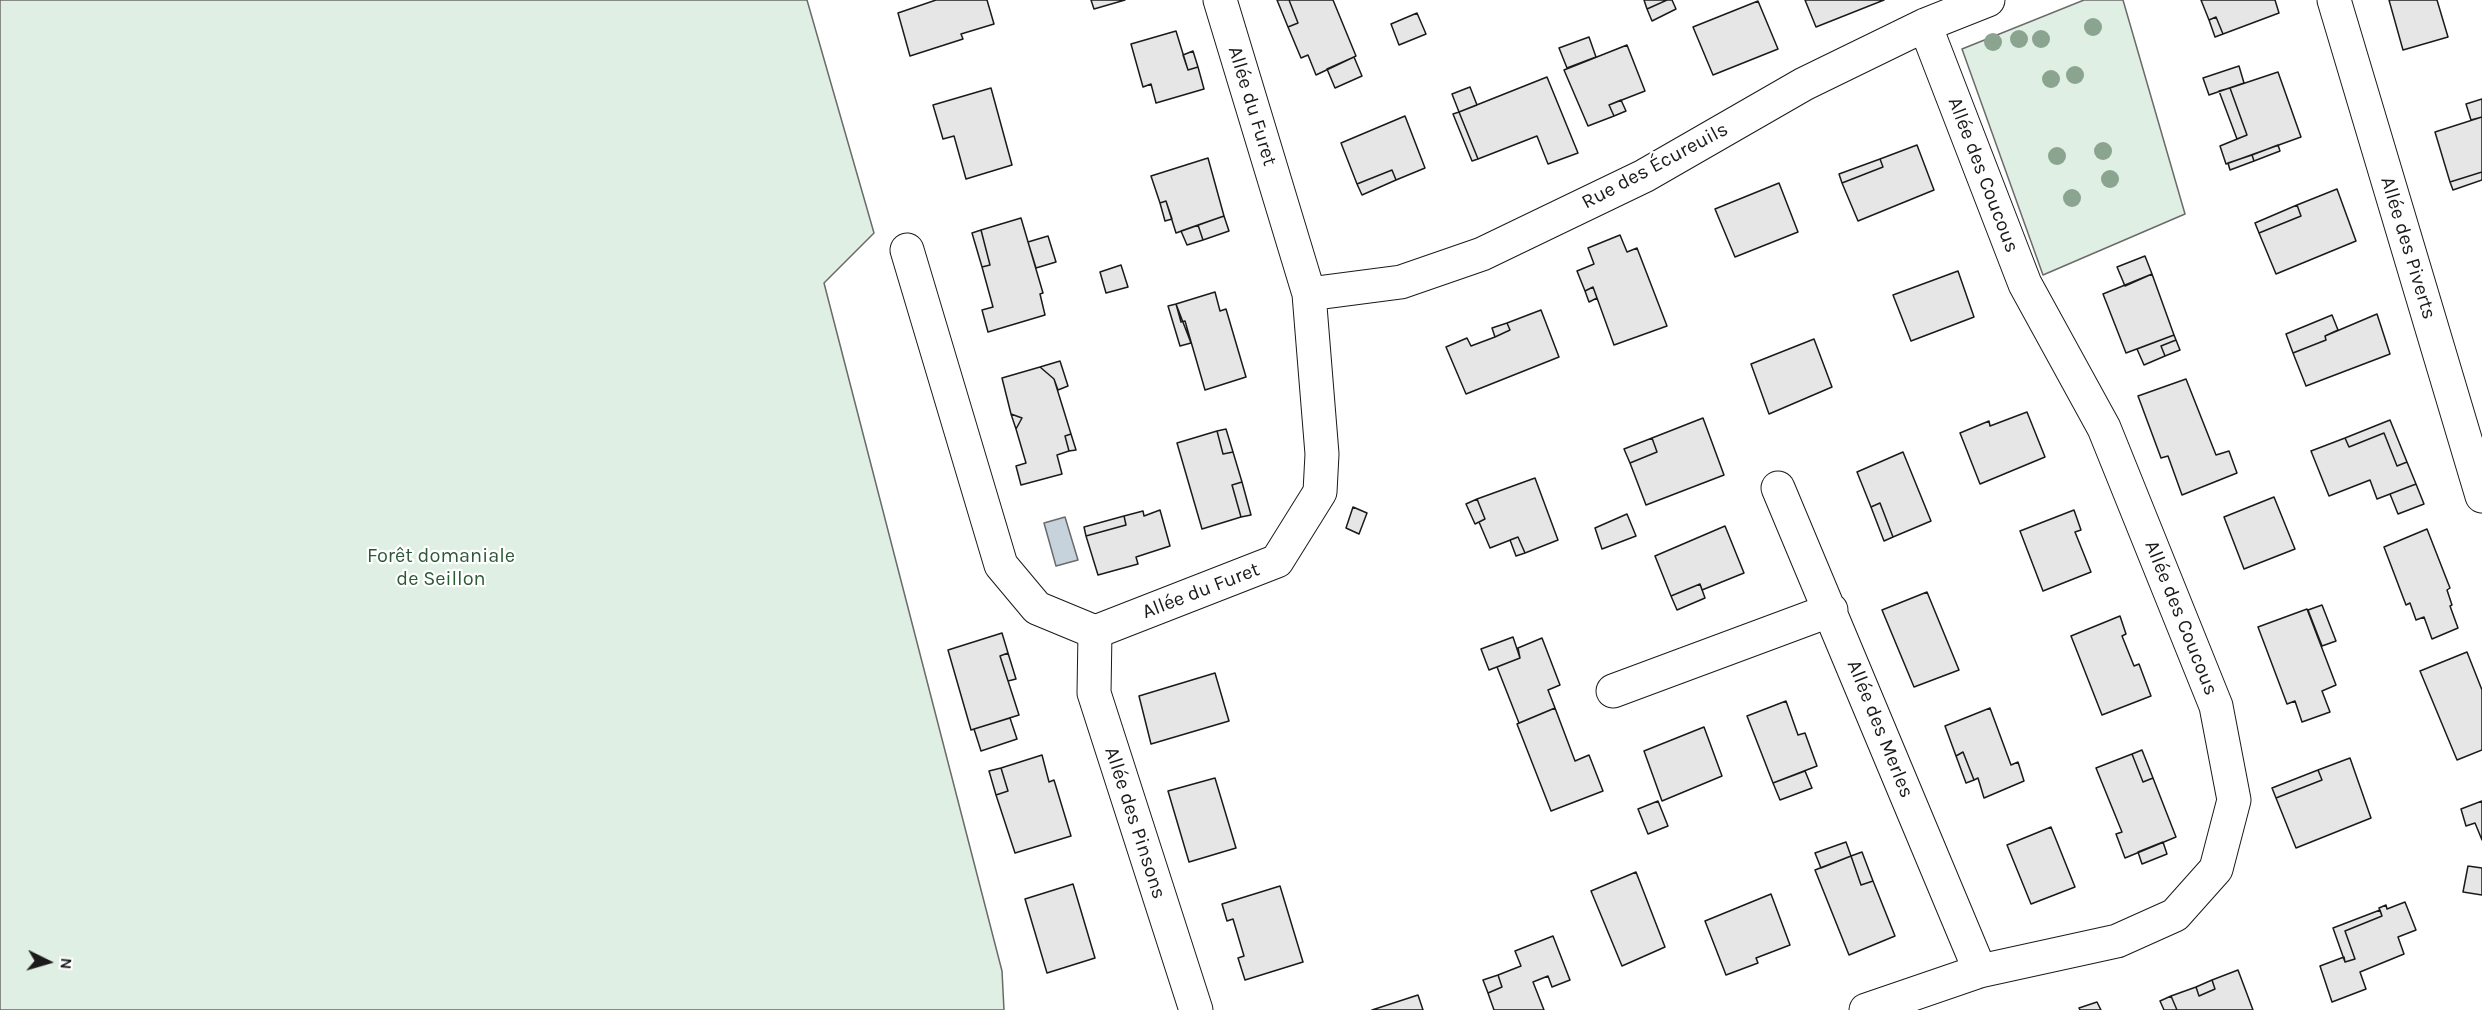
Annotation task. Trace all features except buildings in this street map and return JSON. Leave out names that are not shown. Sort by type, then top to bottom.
[{"type":"street","name":"Allée du Furet","points":[[1095,632],[1277,561],[1320,492],[1322,454],[1309,294],[1220,0]]},
{"type":"street","name":"Rue des Écureuils","points":[[1309,294],[1401,282],[1482,254],[1644,176],[1804,84],[1925,25],[1988,0]]},
{"type":"street","name":"Allée des Piverts","points":[[2334,0],[2482,496]]},
{"type":"street","name":"Allée des Coucous","points":[[1866,1010],[1980,971],[2117,941],[2175,915],[2216,869],[2234,800],[2216,706],[2104,428],[2025,284],[1925,25]]},
{"type":"street","points":[[907,250],[1001,565],[1038,608],[1095,632]]},
{"type":"street","name":"Allée des Merles","points":[[1778,488],[1831,610],[1980,971]]},
{"type":"street","points":[[1613,691],[1831,610]]},
{"type":"street","name":"Allée des Pinsons","points":[[1095,632],[1094,693],[1196,1010]]},
{"type":"green space","name":"Forêt domaniale de Seillon","points":[[0,0],[807,0],[874,233],[824,283],[1002,971],[1004,1010],[0,1010]]},
{"type":"green space","points":[[2084,0],[2123,0],[2185,214],[2043,275],[1962,49]]},
{"type":"shaded area","points":[[1065,517],[1078,560],[1056,566],[1044,523]]}]
